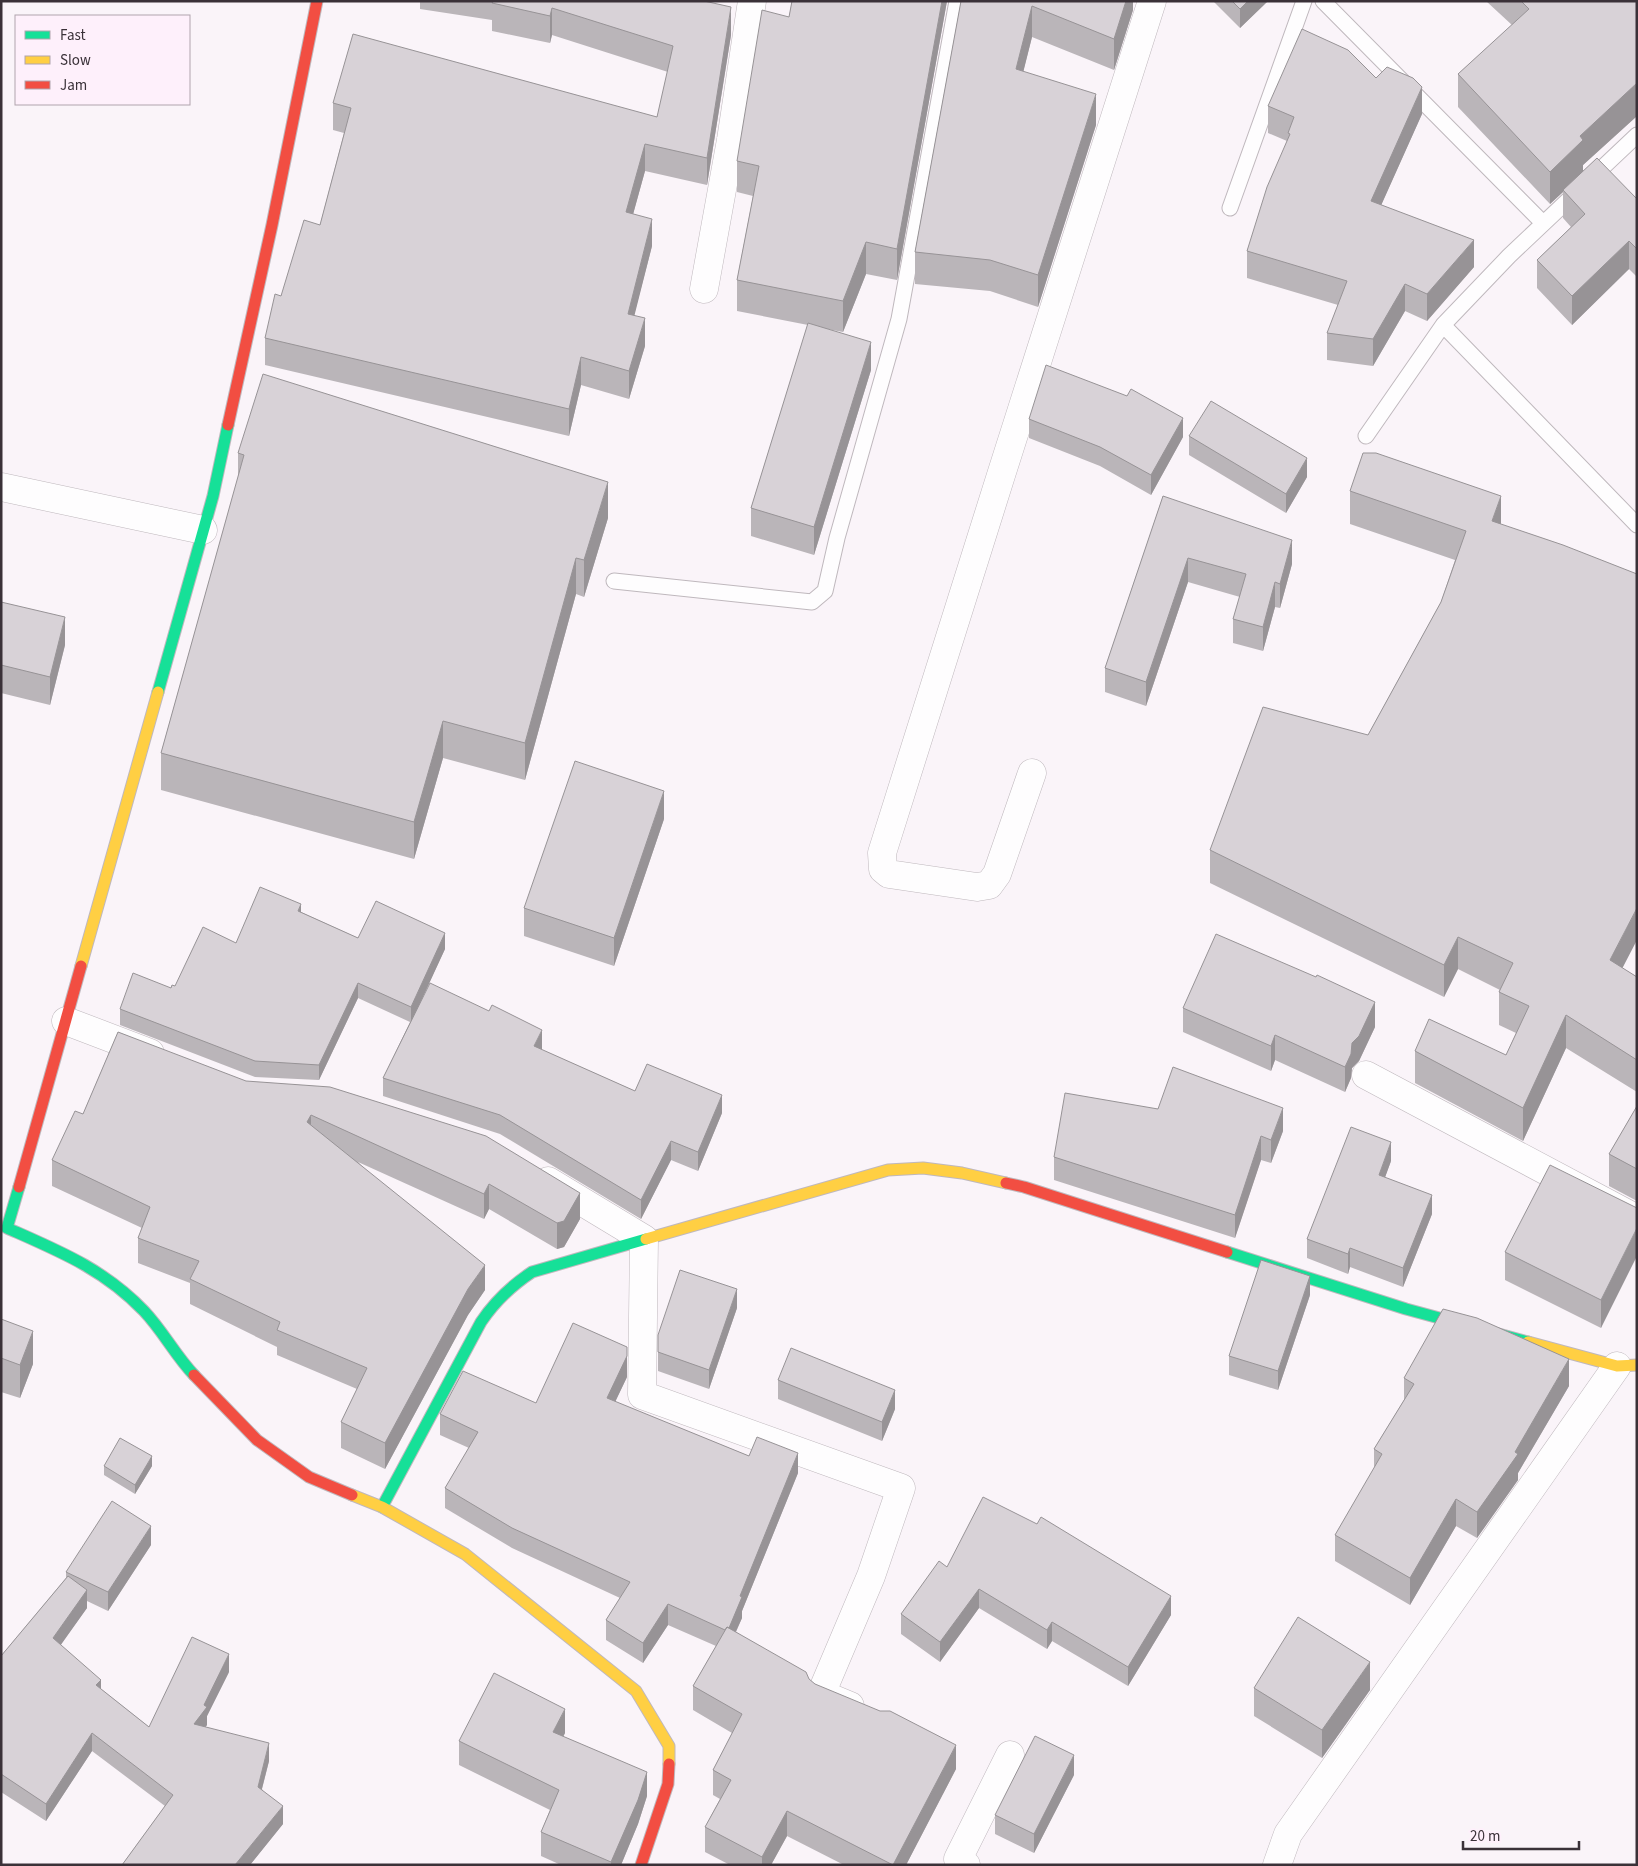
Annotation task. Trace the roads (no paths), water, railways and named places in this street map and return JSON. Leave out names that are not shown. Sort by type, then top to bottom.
[{"type":"street","points":[[317,1],[272,226],[213,496],[66,1021],[4,1227],[72,1257],[110,1280],[145,1312],[182,1361],[257,1440],[309,1477],[382,1507],[465,1554],[636,1691],[669,1746],[668,1784],[641,1865]]},
{"type":"street","points":[[704,289],[731,140],[752,1]]},
{"type":"street","points":[[1032,773],[997,874],[989,885],[977,887],[889,874],[883,869],[881,862],[882,853],[1152,1]]},
{"type":"street","points":[[1,487],[204,530]]},
{"type":"street","points":[[66,1021],[177,1064]]},
{"type":"street","points":[[1366,1076],[1637,1219]]},
{"type":"street","points":[[526,1168],[644,1240]]},
{"type":"street","points":[[382,1507],[451,1382],[478,1326],[501,1294],[516,1280],[532,1272],[888,1170],[923,1168],[962,1173],[1024,1187],[1406,1309],[1627,1366],[1288,1834],[1277,1865]]},
{"type":"street","points":[[644,1240],[642,1395],[901,1488],[871,1576],[821,1694],[870,1714]]},
{"type":"street","points":[[966,1865],[958,1859],[1010,1754]]},
{"type":"lane","points":[[614,581],[812,602],[825,591],[837,538],[899,319],[957,1]]},
{"type":"lane","points":[[1230,208],[1304,1]]},
{"type":"lane","points":[[1323,1],[1543,223]]},
{"type":"lane","points":[[1366,436],[1443,326],[1543,223],[1637,135]]},
{"type":"lane","points":[[1602,167],[1616,181]]},
{"type":"lane","points":[[1443,326],[1637,526]]}]
